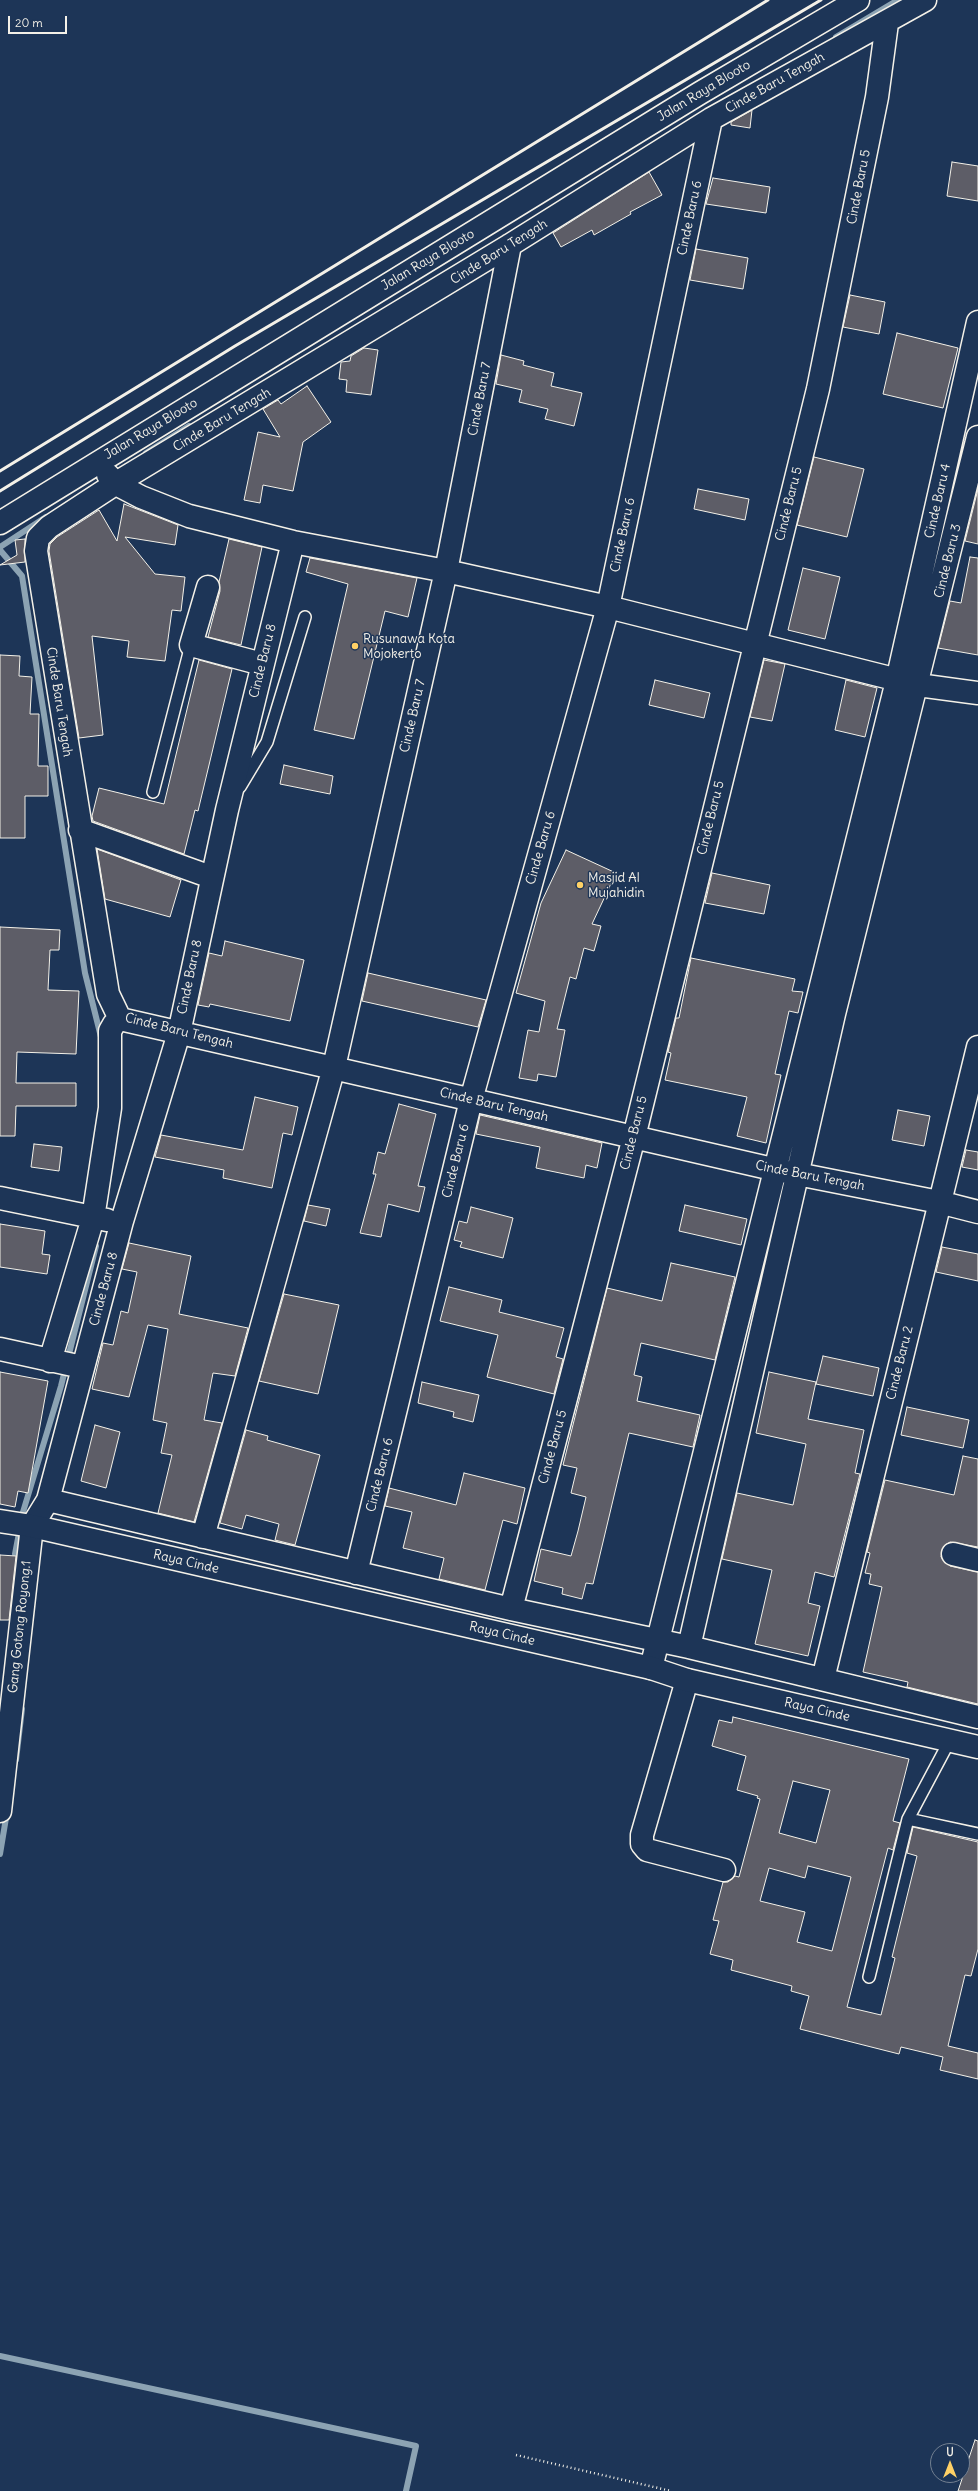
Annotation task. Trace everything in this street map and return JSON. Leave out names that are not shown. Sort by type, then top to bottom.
[{"type":"street","name":"Jalan Raya Blooto","points":[[0,524],[109,475],[700,93],[858,0]]},
{"type":"street","name":"Cinde Baru Tengah","points":[[925,0],[887,22],[792,72],[711,119],[510,245],[109,475],[38,538],[36,551],[80,830],[108,994],[120,1019],[334,1067],[798,1175],[939,1202],[978,1212]]},
{"type":"street","name":"Cinde Baru 5","points":[[511,1609],[634,1137],[754,644],[818,389],[877,97],[887,22]]},
{"type":"street","name":"Cinde Baru 6","points":[[356,1573],[471,1100],[608,607],[711,119]]},
{"type":"street","name":"Cinde Baru 7","points":[[203,1537],[334,1067],[446,572],[510,245]]},
{"type":"street","name":"Cinde Baru 4","points":[[907,683],[978,322]]},
{"type":"street","name":"Cinde Baru 3","points":[[907,683],[978,437]]},
{"type":"street","points":[[109,475],[141,497],[190,516],[293,542],[446,572],[608,607],[907,683],[978,693]]},
{"type":"street","name":"Cinde Baru 8","points":[[28,1517],[66,1364],[106,1220],[179,1033],[211,877],[293,542]]},
{"type":"street","points":[[208,587],[191,645],[262,664]]},
{"type":"street","points":[[655,1654],[777,1170],[907,683]]},
{"type":"street","points":[[689,1647],[798,1175],[907,683]]},
{"type":"street","points":[[80,830],[211,877]]},
{"type":"street","points":[[0,1349],[66,1364],[106,1220],[106,1137],[111,1081],[110,1031],[120,1019]]},
{"type":"street","name":"Cinde Baru 2","points":[[823,1679],[978,1047]]},
{"type":"street","points":[[0,1198],[106,1220]]},
{"type":"street","name":"Raya Cinde","points":[[28,1517],[203,1537],[511,1609],[655,1654],[687,1680],[949,1742],[978,1747]]},
{"type":"street","name":"Raya Cinde","points":[[28,1517],[655,1654],[689,1647],[978,1717]]},
{"type":"street","name":"Gang Gotong Royong.1","points":[[0,1811],[28,1517]]},
{"type":"street","points":[[953,1554],[978,1560]]},
{"type":"street","points":[[687,1680],[642,1835],[642,1844],[647,1850],[724,1870]]},
{"type":"lane","points":[[227,810],[267,742],[305,617]]},
{"type":"lane","points":[[154,792],[191,645]]},
{"type":"lane","points":[[869,1977],[908,1818],[949,1742]]},
{"type":"lane","points":[[908,1818],[978,1834]]},
{"type":"path","points":[[516,2455],[671,2491]]},
{"type":"building","points":[[752,110],[750,128],[731,125],[731,122]]},
{"type":"building","points":[[952,162],[978,166],[978,201],[947,196]]},
{"type":"building","points":[[649,172],[662,195],[630,212],[631,214],[594,235],[592,230],[561,247],[553,233]]},
{"type":"building","points":[[713,178],[770,187],[766,213],[706,204]]},
{"type":"building","points":[[696,249],[748,258],[743,289],[690,280]]},
{"type":"building","points":[[850,295],[885,302],[879,334],[843,327]]},
{"type":"building","points":[[897,333],[958,348],[943,408],[883,394]]},
{"type":"building","points":[[364,348],[378,350],[371,395],[346,392],[347,380],[339,379],[341,362],[350,361],[351,356]]},
{"type":"building","points":[[501,355],[524,361],[523,365],[554,373],[551,386],[582,393],[574,426],[545,419],[548,409],[519,402],[522,390],[496,384]]},
{"type":"building","points":[[307,386],[331,422],[303,442],[293,491],[263,485],[260,503],[244,500],[258,432],[280,437],[263,409],[278,400],[281,404]]},
{"type":"building","points":[[814,457],[864,469],[847,537],[797,525]]},
{"type":"building","points":[[698,489],[749,499],[745,520],[694,509]]},
{"type":"building","points":[[978,489],[978,544],[965,541]]},
{"type":"building","points":[[124,504],[178,525],[175,545],[125,537],[155,574],[185,577],[181,611],[172,610],[165,661],[127,657],[129,641],[92,636],[103,735],[79,738],[49,551],[50,544],[57,537],[99,510],[117,541]]},
{"type":"building","points":[[25,539],[25,562],[0,565],[17,555],[15,540]]},
{"type":"building","points":[[229,539],[262,547],[241,645],[208,637],[220,591],[219,582]]},
{"type":"building","points":[[970,557],[978,558],[978,655],[938,648],[950,601],[961,603]]},
{"type":"building","name":"Rusunawa Kota Mojokerto","points":[[310,558],[417,578],[408,617],[385,611],[354,739],[314,730],[348,584],[306,572]]},
{"type":"building","points":[[803,568],[840,577],[825,639],[788,630]]},
{"type":"building","points":[[0,655],[20,656],[19,676],[32,677],[30,714],[39,714],[38,766],[48,766],[48,796],[25,796],[25,838],[0,838]]},
{"type":"building","points":[[199,660],[232,669],[198,811],[195,810],[184,854],[93,821],[92,816],[99,788],[164,804]]},
{"type":"building","points":[[764,660],[785,664],[772,721],[750,717]]},
{"type":"building","points":[[655,680],[710,693],[704,718],[649,705]]},
{"type":"building","points":[[846,680],[877,688],[865,737],[835,730]]},
{"type":"building","points":[[284,765],[333,776],[330,794],[280,784]]},
{"type":"building","points":[[97,849],[181,880],[170,917],[105,899]]},
{"type":"building","points":[[566,850],[616,873],[592,924],[601,926],[594,951],[584,948],[576,979],[570,977],[557,1029],[565,1030],[556,1077],[538,1074],[537,1081],[519,1078],[528,1030],[539,1032],[545,1001],[516,993],[541,903]]},
{"type":"building","points":[[712,873],[770,885],[764,914],[705,903]]},
{"type":"building","points":[[0,927],[60,930],[59,950],[50,950],[48,990],[79,991],[76,1054],[17,1052],[16,1083],[76,1083],[76,1106],[16,1106],[15,1136],[0,1136]]},
{"type":"building","points":[[225,941],[304,960],[290,1021],[210,1004],[209,1007],[198,1005],[209,953],[222,956]]},
{"type":"building","points":[[691,958],[795,979],[792,991],[803,992],[798,1013],[789,1011],[775,1074],[781,1075],[766,1143],[737,1136],[747,1097],[665,1080],[671,1053],[668,1052],[676,1018],[679,1018]]},
{"type":"building","points":[[368,973],[486,1000],[478,1027],[362,1001]]},
{"type":"building","points":[[255,1097],[298,1107],[292,1135],[283,1133],[272,1188],[223,1178],[224,1170],[155,1157],[161,1135],[243,1150]]},
{"type":"building","points":[[399,1104],[436,1114],[418,1186],[425,1187],[419,1212],[388,1204],[381,1237],[360,1233],[376,1174],[373,1174],[378,1152],[385,1154]]},
{"type":"building","points":[[898,1110],[930,1116],[924,1146],[892,1140]]},
{"type":"building","points":[[480,1115],[602,1143],[597,1168],[586,1165],[584,1178],[536,1168],[540,1147],[476,1134]]},
{"type":"building","points":[[34,1144],[62,1147],[59,1171],[31,1167]]},
{"type":"building","points":[[966,1150],[978,1152],[978,1170],[962,1167]]},
{"type":"building","points":[[308,1205],[330,1209],[326,1226],[304,1221]]},
{"type":"building","points":[[685,1205],[747,1219],[741,1245],[679,1231]]},
{"type":"building","points":[[471,1207],[513,1218],[503,1258],[460,1247],[462,1242],[454,1240],[459,1221],[467,1223]]},
{"type":"building","points":[[0,1224],[45,1231],[42,1254],[50,1255],[47,1274],[0,1267]]},
{"type":"building","points":[[129,1243],[191,1256],[179,1314],[248,1328],[235,1376],[213,1373],[204,1420],[222,1423],[194,1522],[158,1513],[172,1455],[161,1453],[167,1423],[153,1420],[168,1329],[148,1325],[129,1397],[92,1389],[103,1343],[113,1345],[121,1311],[128,1313],[137,1272],[122,1269]]},
{"type":"building","points":[[942,1247],[978,1254],[978,1281],[936,1272]]},
{"type":"building","points":[[671,1263],[735,1277],[715,1360],[641,1343],[634,1375],[642,1377],[637,1401],[700,1415],[693,1447],[629,1433],[593,1584],[586,1583],[582,1599],[562,1594],[563,1588],[534,1581],[541,1549],[571,1556],[578,1531],[586,1497],[571,1493],[577,1468],[563,1465],[607,1288],[662,1301]]},
{"type":"building","points":[[449,1287],[502,1300],[499,1312],[564,1328],[556,1357],[563,1359],[554,1394],[487,1377],[498,1335],[440,1321]]},
{"type":"building","points":[[284,1294],[339,1305],[318,1394],[259,1381]]},
{"type":"building","points":[[823,1356],[879,1368],[873,1396],[816,1384]]},
{"type":"building","points":[[0,1372],[48,1381],[28,1493],[18,1491],[15,1507],[0,1504]]},
{"type":"building","points":[[769,1372],[816,1382],[808,1419],[864,1430],[855,1473],[860,1474],[834,1577],[815,1572],[808,1603],[820,1606],[808,1656],[755,1644],[772,1570],[722,1559],[737,1493],[793,1505],[806,1444],[756,1433]]},
{"type":"building","points":[[422,1382],[479,1395],[473,1422],[453,1417],[454,1412],[418,1403]]},
{"type":"building","points":[[907,1407],[969,1420],[963,1448],[901,1435]]},
{"type":"building","points":[[95,1425],[120,1432],[106,1488],[81,1481]]},
{"type":"building","points":[[246,1430],[268,1436],[267,1440],[320,1455],[295,1545],[275,1540],[279,1524],[246,1515],[242,1529],[220,1523]]},
{"type":"building","points":[[963,1456],[978,1459],[978,1547],[950,1542],[944,1546],[941,1557],[950,1566],[978,1572],[978,1704],[907,1687],[908,1682],[863,1672],[882,1587],[869,1584],[871,1574],[865,1573],[870,1553],[867,1552],[885,1480],[954,1495]]},
{"type":"building","points":[[464,1473],[525,1488],[517,1524],[503,1520],[485,1590],[439,1579],[444,1558],[403,1548],[412,1512],[385,1506],[389,1488],[456,1505]]},
{"type":"building","points":[[0,1555],[16,1556],[9,1620],[0,1620]]},
{"type":"building","points":[[733,1717],[909,1759],[893,1821],[900,1823],[893,1850],[888,1848],[847,2007],[881,2015],[895,1958],[892,1957],[917,1856],[907,1853],[913,1827],[978,1842],[978,1949],[971,1976],[965,1975],[948,2046],[978,2053],[978,2079],[940,2070],[943,2057],[901,2047],[899,2054],[800,2029],[809,1996],[791,1991],[792,1986],[731,1970],[733,1960],[710,1954],[719,1921],[713,1920],[723,1882],[728,1882],[735,1876],[739,1877],[760,1799],[757,1798],[758,1796],[737,1790],[746,1756],[712,1746],[719,1720],[732,1723]],"holes":[[[793,1781],[830,1790],[816,1843],[779,1833]],[[808,1866],[851,1877],[832,1951],[797,1942],[805,1912],[760,1901],[769,1868],[805,1878]]]},
{"type":"building","points":[[975,2440],[978,2441],[978,2491],[958,2491],[961,2483],[970,2483],[970,2455]]},
{"type":"waterway","points":[[836,37],[898,0]]},
{"type":"waterway","points":[[146,453],[189,426]]},
{"type":"waterway","points":[[0,547],[46,517]]},
{"type":"waterway","points":[[0,550],[22,576],[85,973],[101,1037]]},
{"type":"waterway","points":[[15,1554],[23,1512],[61,1386],[96,1246]]},
{"type":"waterway","points":[[16,1760],[22,1709]]},
{"type":"waterway","points":[[0,1854],[7,1812]]},
{"type":"waterway","points":[[0,2356],[416,2446],[406,2491]]},
{"type":"railway","points":[[0,471],[768,0]]},
{"type":"railway","points":[[0,491],[235,346],[821,0]]},
{"type":"place","name":"Rusunawa Kota Mojokerto","points":[[355,646]]},
{"type":"place","name":"Masjid Al Mujahidin","points":[[580,885]]}]
